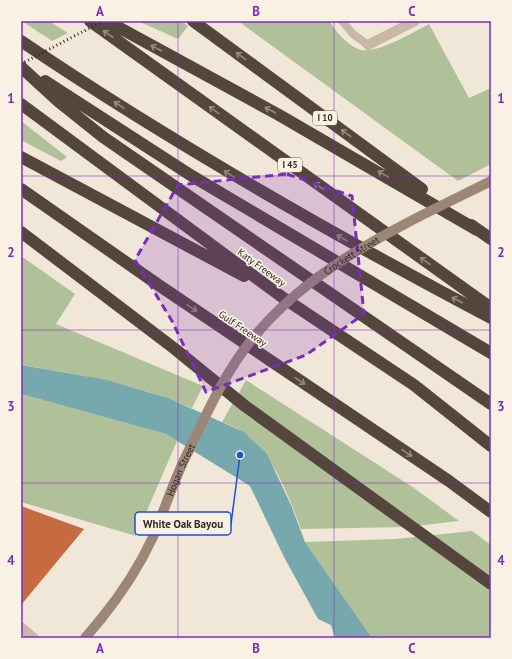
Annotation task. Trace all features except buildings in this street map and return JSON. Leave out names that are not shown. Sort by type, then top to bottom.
[{"type":"highway","name":"I 45","points":[[90,21],[491,308]]},
{"type":"highway","points":[[107,21],[286,118],[477,230]]},
{"type":"highway","name":"I 10","points":[[193,21],[491,239]]},
{"type":"highway","points":[[21,41],[231,175],[398,269],[491,318]]},
{"type":"highway","points":[[21,66],[192,176],[491,353]]},
{"type":"highway","points":[[21,66],[58,101],[103,137],[491,404]]},
{"type":"highway","name":"Katy Freeway","points":[[21,104],[282,296],[414,385],[440,404],[491,446]]},
{"type":"highway","points":[[21,157],[282,296]]},
{"type":"highway","name":"Gulf Freeway","points":[[21,189],[160,286],[449,481],[491,512]]},
{"type":"highway","points":[[21,232],[81,276],[245,406],[491,584]]},
{"type":"main road","name":"Crockett Street","points":[[237,361],[252,338],[270,319],[297,293],[322,274],[346,258],[410,221],[491,181]]},
{"type":"main road","name":"Hogan Street","points":[[85,638],[124,591],[137,568],[153,537],[189,450],[216,394],[237,361]]},
{"type":"street","points":[[368,45],[415,21]]},
{"type":"street","points":[[21,627],[34,638]]},
{"type":"lane","points":[[342,21],[352,34],[368,45]]},
{"type":"highlighted area","points":[[287,174],[352,196],[364,314],[306,355],[206,392],[172,321],[135,260],[178,185]]},
{"type":"green space","points":[[22,21],[49,21],[68,33],[52,41]]},
{"type":"green space","points":[[138,21],[182,21],[188,26],[178,39]]},
{"type":"green space","points":[[238,21],[329,21],[345,41],[358,49],[365,50],[374,49],[394,42],[429,24],[469,98],[491,88],[491,164],[458,181]]},
{"type":"green space","points":[[21,121],[67,157],[61,161],[21,140]]},
{"type":"green space","points":[[21,256],[75,294],[56,324],[203,386],[192,408],[129,386],[21,365]]},
{"type":"green space","points":[[246,380],[414,488],[459,521],[407,527],[301,529],[279,476],[264,452],[242,431],[222,422]]},
{"type":"green space","points":[[21,394],[166,434],[177,441],[136,536],[21,502]]},
{"type":"green space","points":[[472,531],[491,545],[491,638],[372,638],[305,542],[396,539]]},
{"type":"water","points":[[21,365],[107,380],[168,398],[244,432],[267,454],[291,505],[305,542],[372,638],[335,638],[331,625],[318,619],[284,557],[250,486],[166,434],[21,394]]},
{"type":"railway","points":[[21,64],[103,21]]},
{"type":"place","name":"White Oak Bayou","points":[[240,455]]}]
